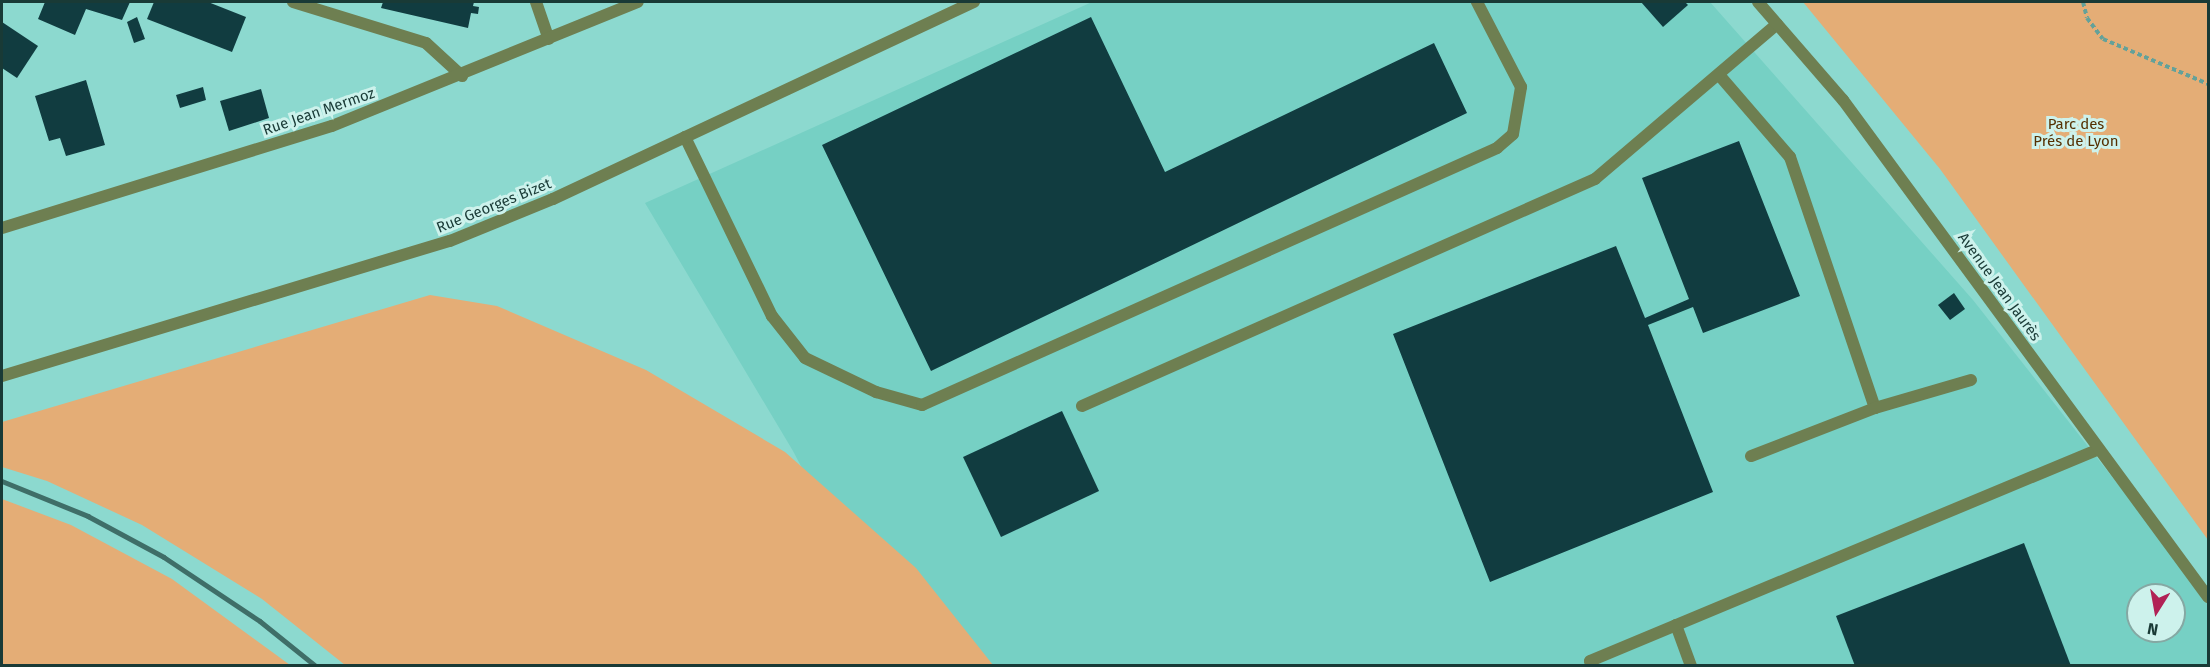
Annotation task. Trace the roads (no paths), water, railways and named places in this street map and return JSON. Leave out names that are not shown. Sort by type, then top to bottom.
[{"type":"street","points":[[293,2],[426,44],[462,76]]},
{"type":"street","points":[[536,2],[549,39]]},
{"type":"street","name":"Rue Jean Mermoz","points":[[2,228],[332,126],[462,76],[638,2]]},
{"type":"street","name":"Rue Georges Bizet","points":[[2,376],[450,241],[685,137],[974,2]]},
{"type":"street","points":[[685,137],[772,316],[805,358],[876,392],[922,405],[1497,148],[1513,134],[1521,87],[1477,2]]},
{"type":"street","name":"Avenue Jean Jaurès","points":[[1758,2],[1843,100],[2208,597]]},
{"type":"street","points":[[1082,406],[1596,179],[1720,76],[1777,24]]},
{"type":"street","points":[[1720,76],[1790,157],[1875,408]]},
{"type":"street","points":[[1751,456],[1875,408],[1971,380]]},
{"type":"street","points":[[1592,666],[1590,661],[2099,449]]},
{"type":"street","points":[[1676,625],[1691,666]]},
{"type":"railway","points":[[2,481],[88,516],[164,557],[260,621],[316,666]]},
{"type":"park label","name":"Parc des Prés de Lyon","points":[[2076,132]]}]
